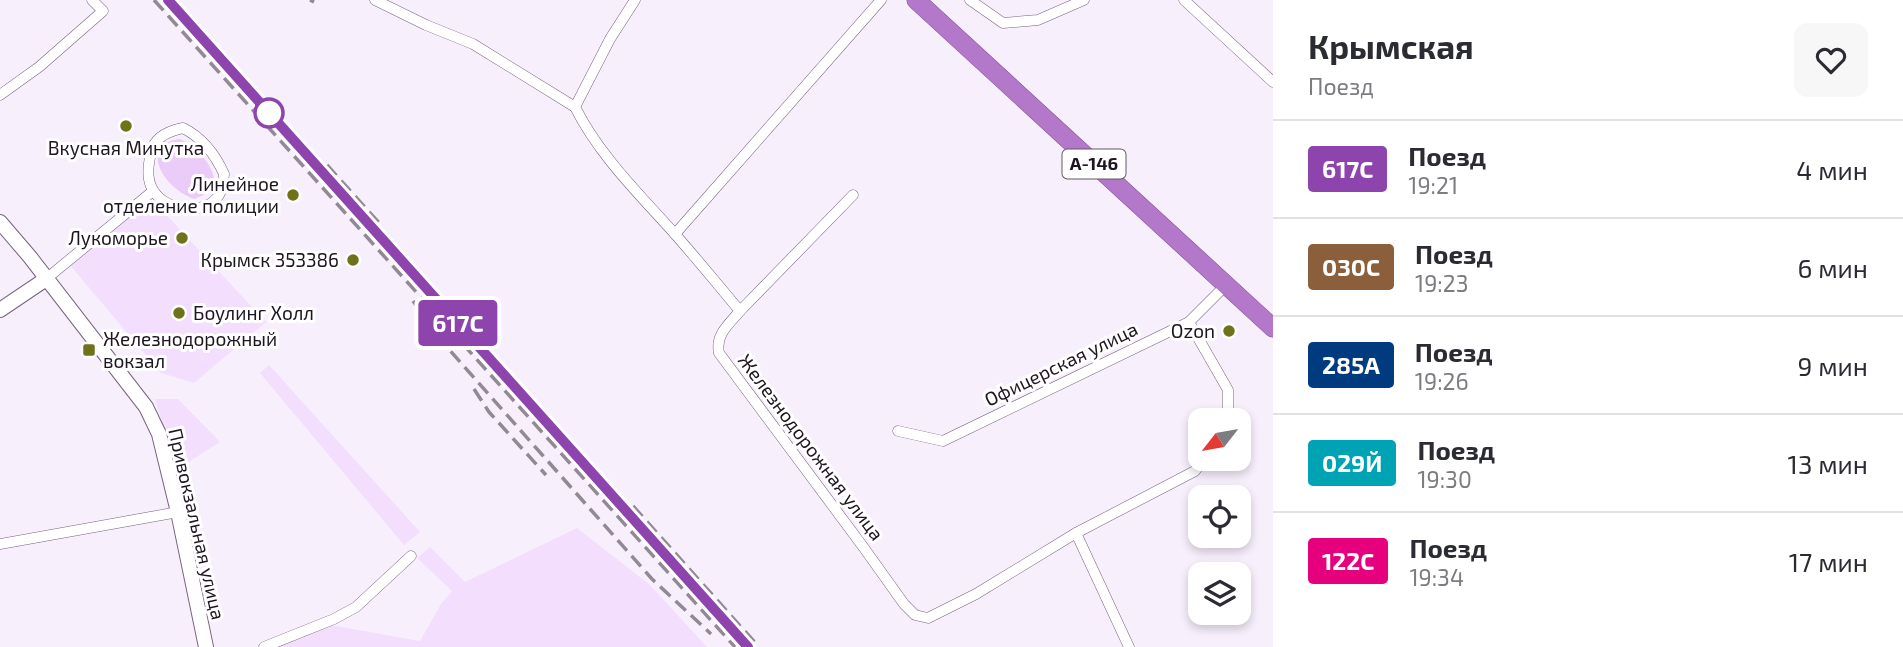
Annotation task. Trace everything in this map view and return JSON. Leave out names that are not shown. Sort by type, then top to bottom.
[{"type":"highway","name":"А-146","points":[[916,0],[1273,328]]},
{"type":"main road","name":"Привокзальная улица","points":[[0,222],[146,407],[159,434],[206,647]]},
{"type":"main road","points":[[0,310],[46,278]]},
{"type":"street","points":[[0,95],[39,67],[103,11],[93,0]]},
{"type":"street","points":[[375,0],[473,44],[575,107],[581,120],[625,181],[675,234],[740,311]]},
{"type":"street","points":[[575,107],[610,39],[635,0]]},
{"type":"street","points":[[675,234],[881,0]]},
{"type":"street","points":[[970,0],[1003,23],[1038,20],[1084,0]]},
{"type":"street","points":[[1184,0],[1273,82]]},
{"type":"street","points":[[183,128],[197,135],[210,149],[224,174],[220,195],[201,208],[183,209],[170,204],[153,191],[147,169],[152,147],[159,137],[183,128]]},
{"type":"street","points":[[46,278],[153,191]]},
{"type":"street","name":"Железнодорожная улица","points":[[853,195],[740,311],[719,337],[719,353],[904,604],[915,615],[928,618],[976,594],[1076,533]]},
{"type":"street","name":"Офицерская улица","points":[[898,431],[943,441],[1189,321],[1226,285]]},
{"type":"street","points":[[1189,321],[1228,390],[1228,408]]},
{"type":"street","points":[[1129,647],[1076,533],[1195,471]]},
{"type":"street","points":[[0,544],[178,512]]},
{"type":"street","points":[[264,647],[334,619],[356,607],[411,556]]},
{"type":"shaded area","points":[[179,139],[198,151],[213,173],[212,188],[195,199],[174,187],[160,168],[159,150],[166,143]]},
{"type":"shaded area","points":[[142,202],[161,209],[266,322],[194,383],[161,373],[69,264]]},
{"type":"shaded area","points":[[269,365],[420,532],[404,545],[260,373]]},
{"type":"shaded area","points":[[155,399],[178,399],[220,442],[176,470]]},
{"type":"shaded area","points":[[577,528],[650,585],[707,647],[275,647],[330,625],[420,641],[441,604],[452,591],[417,558],[430,547],[465,582]]},
{"type":"railway","points":[[154,0],[735,647]]},
{"type":"railway","points":[[168,0],[330,180]]},
{"type":"railway","points":[[310,0],[314,2]]},
{"type":"railway","points":[[327,165],[381,225]]},
{"type":"railway","points":[[365,219],[636,522]]},
{"type":"railway","points":[[413,301],[446,346],[652,579],[711,634]]},
{"type":"railway","points":[[474,389],[489,412],[546,475]]},
{"type":"railway","points":[[633,506],[759,647]]},
{"type":"train","name":"617C","points":[[168,0],[748,647]]},
{"type":"place","name":"Вкусная Минутка","points":[[126,126]]},
{"type":"place","name":"Линейное отделение полиции","points":[[293,195]]},
{"type":"place","name":"Лукоморье","points":[[182,238]]},
{"type":"place","name":"Крымск 353386","points":[[353,260]]},
{"type":"place","name":"Боулинг Холл","points":[[179,313]]},
{"type":"place","name":"Ozon","points":[[1229,331]]},
{"type":"place","name":"Железнодорожный вокзал","points":[[89,350]]}]
